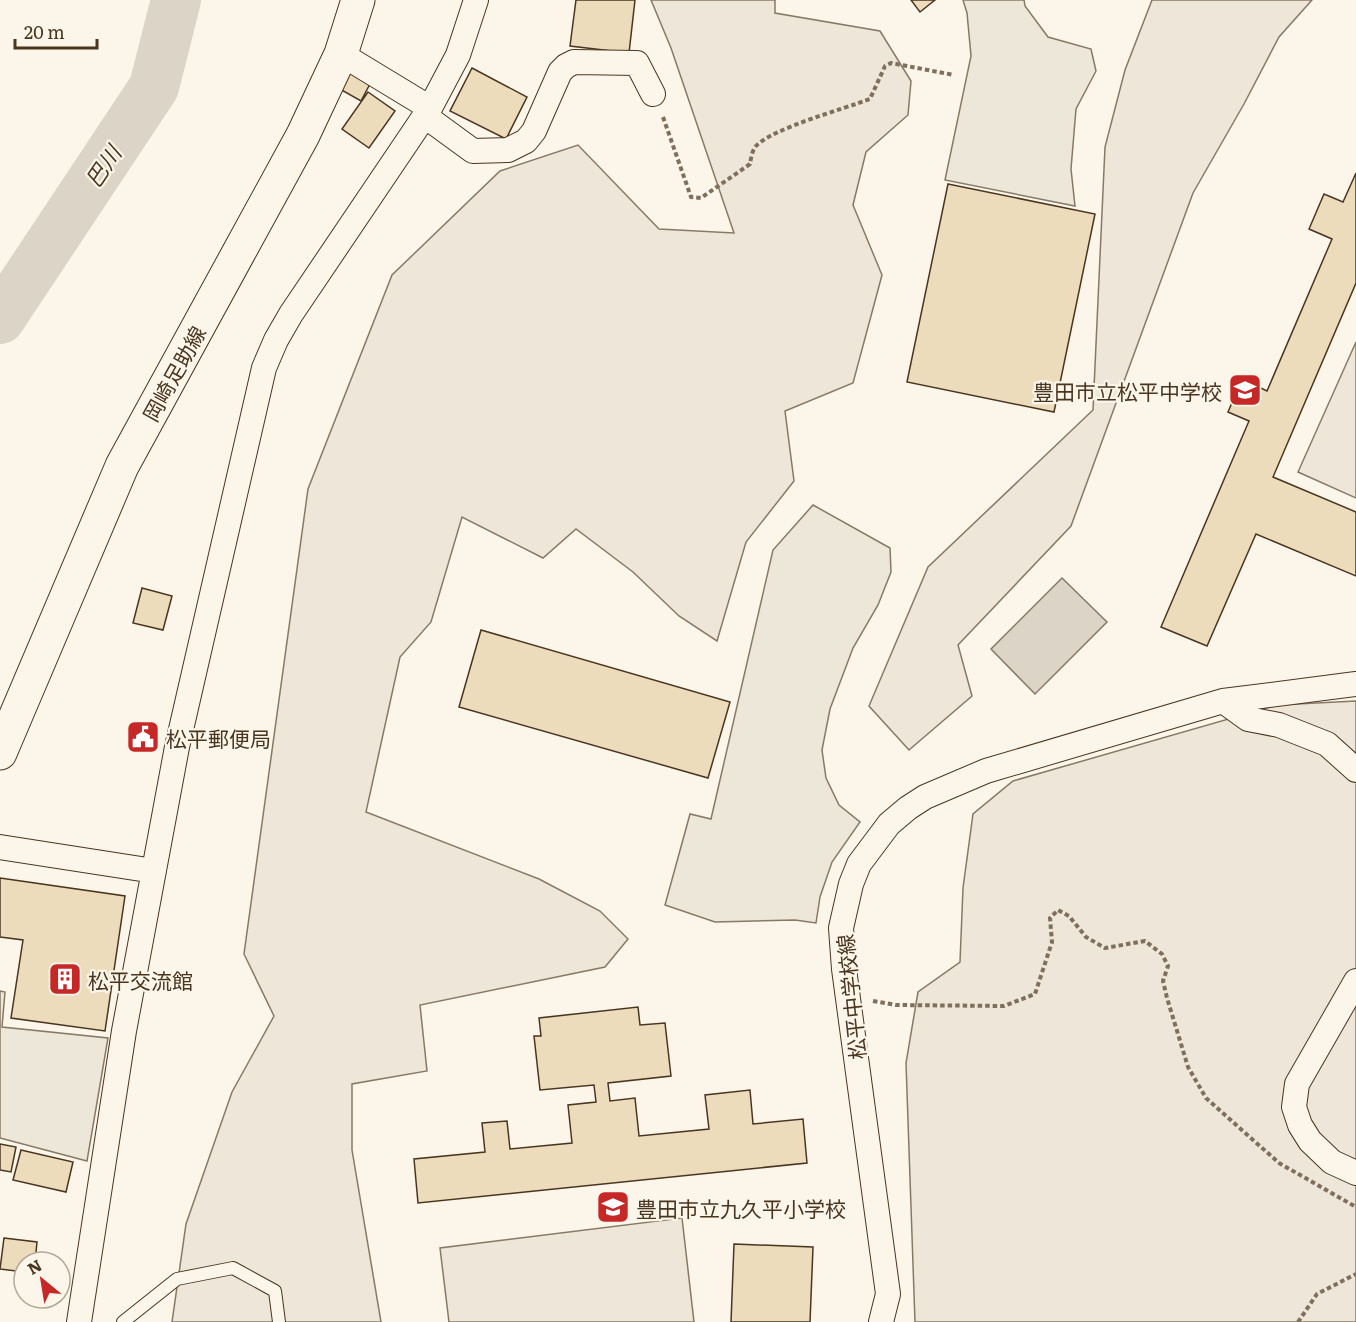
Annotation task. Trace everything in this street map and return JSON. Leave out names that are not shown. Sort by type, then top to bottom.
[{"type":"main road","name":"岡崎足助線","points":[[0,753],[122,466],[303,135],[341,54],[358,0]]},
{"type":"street","points":[[80,1322],[124,1031],[177,747],[264,368],[291,314],[427,112],[458,55],[476,0]]},
{"type":"street","points":[[341,54],[427,112],[473,151],[508,150],[526,141],[534,131],[560,72],[574,62],[637,63],[653,94]]},
{"type":"street","name":"松平中学校線","points":[[882,1322],[888,1294],[848,996],[842,928],[851,884],[859,864],[872,844],[908,808],[925,797],[986,771],[1223,701],[1356,684]]},
{"type":"street","points":[[1223,701],[1248,719],[1279,725],[1327,744],[1356,770]]},
{"type":"street","points":[[0,847],[154,871]]},
{"type":"street","points":[[1356,981],[1298,1084],[1294,1107],[1300,1125],[1310,1142],[1332,1162],[1356,1173]]},
{"type":"lane","points":[[123,1322],[177,1279],[233,1268],[275,1291],[279,1322]]},
{"type":"path","points":[[653,94],[669,131],[691,197],[701,198],[750,164],[754,148],[762,141],[787,129],[870,99],[885,66],[891,63],[954,75]]},
{"type":"path","points":[[848,996],[896,1005],[1004,1006],[1035,994],[1052,942],[1050,918],[1058,910],[1069,916],[1086,937],[1105,948],[1145,941],[1162,954],[1168,966],[1163,981],[1167,998],[1188,1067],[1206,1098],[1279,1163],[1356,1208]]},
{"type":"path","points":[[1298,1322],[1317,1294],[1356,1274]]},
{"type":"shaded area","points":[[651,0],[775,0],[775,13],[880,31],[911,81],[908,115],[866,152],[853,205],[882,275],[853,383],[785,411],[794,481],[746,542],[717,641],[679,616],[633,572],[576,529],[543,558],[462,517],[431,622],[400,657],[366,812],[539,879],[600,911],[628,939],[605,967],[420,1005],[427,1071],[352,1084],[352,1150],[381,1322],[172,1322],[186,1224],[232,1092],[274,1016],[244,954],[308,489],[392,275],[500,171],[578,145],[659,229],[734,233],[671,48]]},
{"type":"shaded area","points":[[963,0],[1024,0],[1025,6],[1048,37],[1091,49],[1096,71],[1076,109],[1071,169],[1075,206],[945,180],[971,56],[967,13]]},
{"type":"shaded area","points":[[1152,0],[1312,0],[1279,37],[1193,193],[1071,526],[958,645],[972,696],[909,750],[869,706],[928,567],[1093,410],[1105,147],[1125,70]]},
{"type":"shaded area","points":[[1356,342],[1356,498],[1298,472]]},
{"type":"shaded area","points":[[813,505],[890,548],[891,572],[878,605],[853,648],[830,709],[822,750],[826,778],[839,805],[860,822],[832,862],[820,897],[816,923],[795,920],[715,922],[665,905],[690,814],[711,819],[773,550]]},
{"type":"shaded area","points":[[1062,578],[1107,622],[1035,694],[991,649]]},
{"type":"shaded area","points":[[1356,701],[1356,1322],[915,1322],[906,1063],[918,992],[960,962],[963,888],[973,814],[1013,781],[1277,705]]},
{"type":"shaded area","points":[[0,991],[5,992],[2,1027],[108,1038],[87,1161],[0,1138]]},
{"type":"shaded area","points":[[682,1218],[694,1322],[449,1322],[440,1248]]},
{"type":"building","points":[[576,0],[635,0],[629,53],[570,46]]},
{"type":"building","points":[[911,0],[935,0],[920,12]]},
{"type":"building","points":[[349,68],[372,80],[361,101],[338,88]]},
{"type":"building","points":[[472,68],[527,97],[506,139],[450,111]]},
{"type":"building","points":[[368,92],[395,111],[369,148],[342,129]]},
{"type":"building","points":[[1356,173],[1356,283],[1273,477],[1356,512],[1356,576],[1256,534],[1207,646],[1161,627],[1249,421],[1228,412],[1242,379],[1267,391],[1332,239],[1309,229],[1324,194],[1343,202]]},
{"type":"building","points":[[948,184],[1095,214],[1054,412],[907,382]]},
{"type":"building","points":[[142,588],[172,596],[163,630],[133,623]]},
{"type":"building","points":[[481,630],[730,702],[708,778],[459,707]]},
{"type":"building","name":"松平交流館","points":[[0,878],[125,896],[105,1031],[11,1018],[23,940],[0,937]]},
{"type":"building","points":[[638,1007],[640,1025],[665,1023],[671,1076],[608,1083],[610,1101],[635,1098],[639,1136],[709,1129],[705,1095],[750,1090],[753,1124],[803,1119],[807,1163],[418,1203],[414,1159],[485,1152],[482,1123],[507,1121],[510,1149],[572,1143],[568,1105],[596,1102],[594,1085],[540,1090],[534,1036],[541,1036],[539,1018]]},
{"type":"building","points":[[0,1144],[16,1147],[11,1172],[0,1170]]},
{"type":"building","points":[[21,1150],[73,1162],[66,1192],[13,1180]]},
{"type":"building","points":[[4,1238],[37,1242],[36,1250],[12,1250],[12,1270],[0,1269]]},
{"type":"building","points":[[734,1244],[813,1247],[810,1322],[731,1322]]},
{"type":"waterway","name":"巴川","points":[[0,319],[154,87],[176,0]]},
{"type":"place","name":"豊田市立松平中学校","points":[[1245,390]]},
{"type":"place","name":"松平郵便局","points":[[143,737]]},
{"type":"place","name":"松平交流館","points":[[65,979]]},
{"type":"place","name":"豊田市立九久平小学校","points":[[613,1207]]}]
